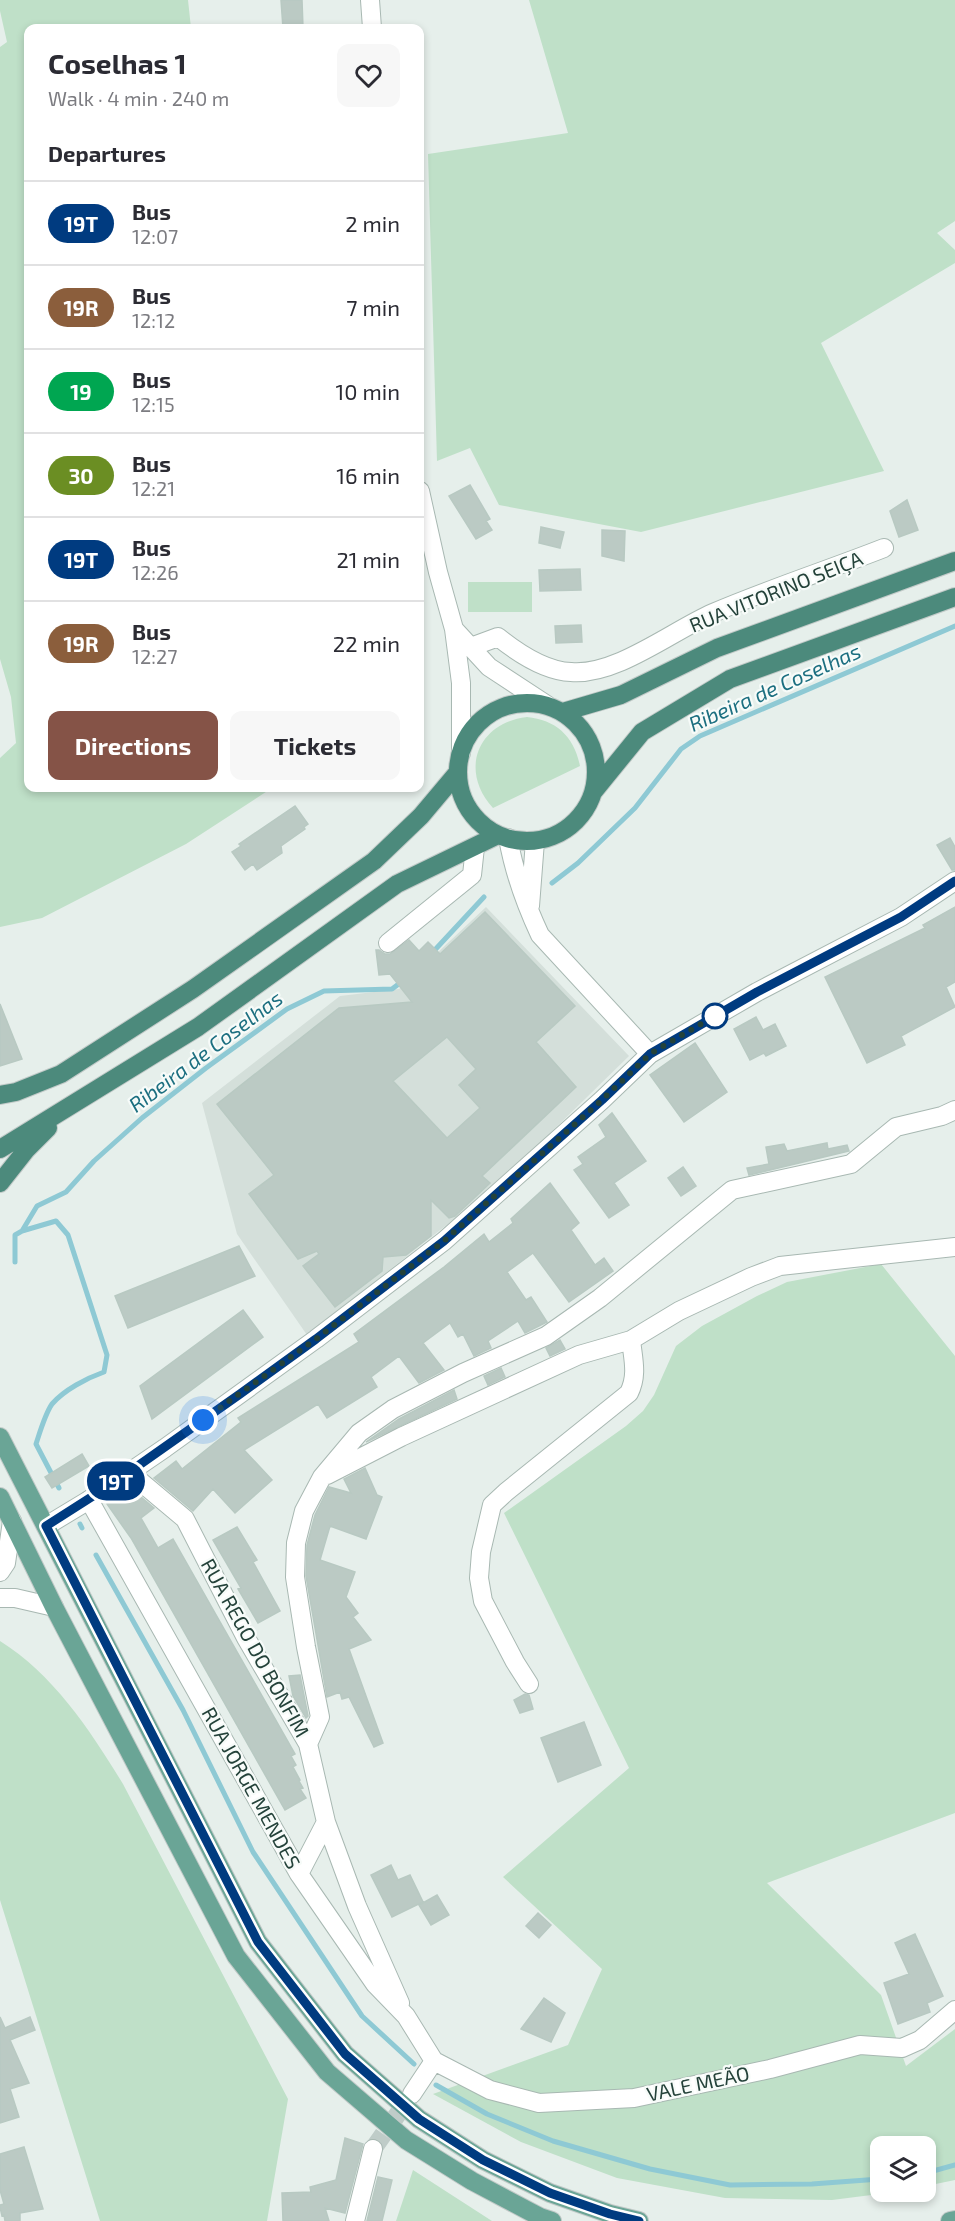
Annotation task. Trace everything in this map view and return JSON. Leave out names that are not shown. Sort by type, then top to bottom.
[{"type":"highway","points":[[555,709],[621,694],[717,648],[955,561]]},
{"type":"highway","points":[[594,791],[642,732],[730,679],[955,597]]},
{"type":"highway","points":[[525,703],[555,709],[581,727],[592,747],[597,769],[594,791],[586,810],[572,825],[555,836],[535,841],[503,837],[482,824],[469,809],[461,791],[458,772],[461,753],[470,733],[485,717],[504,707],[525,703]]},
{"type":"highway","points":[[0,1095],[16,1092],[61,1074],[212,975],[374,861],[421,816],[458,772]]},
{"type":"highway","points":[[0,1149],[198,1027],[397,884],[447,858],[503,837]]},
{"type":"highway","points":[[0,1183],[26,1149],[74,1103]]},
{"type":"main road","points":[[0,1437],[258,1942],[345,2054],[419,2119],[483,2160],[550,2193],[610,2214],[639,2221]]},
{"type":"main road","points":[[0,1497],[54,1607],[236,1956],[327,2073],[406,2140],[472,2181],[552,2221]]},
{"type":"main road","points":[[950,2221],[955,2220]]},
{"type":"street","points":[[370,0],[372,24]]},
{"type":"street","points":[[424,509],[438,572],[454,628],[461,683],[461,753]]},
{"type":"street","name":"RUA VITORINO SEIÇA","points":[[471,647],[498,637],[516,651],[546,666],[571,673],[594,671],[615,665],[713,614],[884,548]]},
{"type":"street","points":[[454,628],[489,667],[555,709]]},
{"type":"street","points":[[503,837],[530,914],[540,934],[650,1054]]},
{"type":"street","points":[[530,914],[535,841]]},
{"type":"street","points":[[388,943],[472,875],[475,847]]},
{"type":"street","points":[[46,1526],[89,1500],[316,1339],[444,1241],[650,1054],[757,992],[901,917],[955,881]]},
{"type":"street","points":[[308,1744],[320,1718],[295,1577],[296,1543],[304,1511],[322,1478],[359,1433],[393,1409],[463,1373],[546,1336],[600,1298],[732,1190],[851,1164],[896,1127],[942,1116],[955,1110]]},
{"type":"street","points":[[322,1478],[401,1437],[579,1356],[631,1340],[679,1311],[780,1266],[955,1247]]},
{"type":"street","points":[[529,1684],[483,1601],[479,1578],[480,1552],[492,1505],[629,1393],[634,1382],[635,1371],[631,1340]]},
{"type":"street","name":"RUA REGO DO BONFIM","points":[[129,1472],[185,1519],[246,1638],[308,1744],[326,1822],[357,1906],[406,2016]]},
{"type":"street","name":"RUA JORGE MENDES","points":[[89,1500],[299,1874],[375,1984],[406,2016],[434,2061]]},
{"type":"street","points":[[0,1572],[6,1563],[12,1521]]},
{"type":"street","points":[[0,1598],[15,1598],[54,1607]]},
{"type":"street","points":[[299,1874],[326,1822]]},
{"type":"street","name":"VALE MEÃO","points":[[434,2061],[490,2090],[539,2103],[634,2098],[770,2069],[860,2045],[902,2048],[920,2040],[955,2010]]},
{"type":"street","points":[[412,2094],[434,2061]]},
{"type":"street","points":[[355,2221],[373,2149]]},
{"type":"shaded area","points":[[486,907],[629,1056],[496,1186],[307,1335],[237,1234],[202,1103],[340,996],[399,989]]},
{"type":"green space","points":[[0,0],[188,0],[191,24],[24,24],[24,792],[266,792],[186,844],[42,918],[0,927],[0,758],[16,743],[11,697],[0,659],[0,47],[7,42],[0,11]]},
{"type":"green space","points":[[529,0],[955,0],[955,221],[937,233],[955,250],[955,263],[821,343],[884,471],[641,532],[499,505],[470,448],[437,461],[428,154],[568,133]]},
{"type":"green space","points":[[468,582],[532,582],[532,612],[468,612]]},
{"type":"green space","points":[[527,717],[547,722],[562,731],[573,746],[580,766],[493,808],[483,794],[477,779],[476,765],[479,751],[485,739],[496,729],[510,721]]},
{"type":"green space","points":[[881,1264],[955,1356],[955,1813],[767,1883],[881,1995],[906,2066],[955,2029],[955,2180],[936,2184],[936,2136],[870,2136],[870,2195],[832,2200],[725,2198],[617,2178],[521,2142],[433,2094],[568,2045],[602,1969],[503,1877],[629,1768],[504,1513],[626,1426],[643,1411],[654,1395],[676,1346],[702,1326],[787,1282]]},
{"type":"green space","points":[[0,1641],[37,1670],[54,1687],[84,1724],[123,1784],[288,2099],[267,2221],[100,2221],[0,1900]]},
{"type":"green space","points":[[413,2170],[492,2221],[396,2221]]},
{"type":"building","points":[[281,0],[302,0],[303,24],[283,24]]},
{"type":"building","points":[[470,485],[490,519],[486,521],[492,530],[476,539],[449,496]]},
{"type":"building","points":[[907,500],[918,530],[899,537],[890,511]]},
{"type":"building","points":[[541,527],[564,532],[560,548],[539,543]]},
{"type":"building","points":[[602,530],[625,531],[624,561],[602,556]]},
{"type":"building","points":[[580,569],[581,590],[540,591],[539,570]]},
{"type":"building","points":[[581,625],[582,642],[556,643],[555,626]]},
{"type":"building","points":[[295,806],[308,824],[304,827],[305,829],[281,846],[282,853],[257,870],[253,864],[245,870],[232,852],[241,846],[239,844]]},
{"type":"building","points":[[950,838],[955,847],[955,870],[952,870],[937,845]]},
{"type":"building","points":[[955,907],[955,982],[946,987],[955,1007],[901,1036],[905,1045],[867,1063],[825,977],[925,928],[923,925]]},
{"type":"building","points":[[485,912],[575,1006],[536,1042],[576,1087],[482,1176],[490,1183],[455,1216],[449,1218],[431,1200],[431,1236],[406,1255],[383,1257],[382,1271],[335,1307],[303,1266],[319,1254],[317,1251],[298,1259],[249,1194],[274,1175],[217,1104],[339,1008],[412,1002],[390,974],[379,975],[376,950],[390,954],[409,940],[419,951],[428,942],[440,954]],"holes":[[[447,1037],[476,1069],[459,1085],[480,1108],[447,1138],[393,1081]]]},
{"type":"building","points":[[0,1004],[22,1059],[0,1066]]},
{"type":"building","points":[[756,1017],[763,1030],[775,1024],[786,1046],[766,1056],[764,1053],[750,1060],[734,1029]]},
{"type":"building","points":[[695,1043],[727,1092],[684,1122],[650,1075]]},
{"type":"building","points":[[612,1113],[646,1161],[614,1183],[629,1205],[609,1218],[574,1170],[583,1164],[578,1157],[606,1137],[599,1125]]},
{"type":"building","points":[[827,1143],[828,1149],[847,1145],[849,1151],[749,1175],[747,1168],[769,1164],[766,1147],[784,1144],[787,1151]]},
{"type":"building","points":[[683,1167],[696,1186],[681,1196],[668,1178]]},
{"type":"building","points":[[550,1183],[579,1223],[571,1230],[595,1265],[604,1258],[613,1271],[569,1302],[533,1253],[507,1272],[526,1300],[531,1297],[547,1322],[525,1333],[518,1321],[488,1341],[491,1348],[474,1356],[463,1334],[458,1337],[450,1323],[423,1343],[444,1370],[419,1383],[399,1356],[371,1377],[377,1387],[327,1418],[318,1404],[244,1450],[272,1480],[235,1513],[213,1489],[193,1511],[154,1478],[176,1461],[182,1469],[241,1422],[238,1418],[359,1342],[354,1334],[484,1234],[489,1242],[513,1223],[511,1219]]},
{"type":"building","points":[[239,1246],[255,1276],[128,1328],[115,1296]]},
{"type":"building","points":[[243,1310],[263,1337],[152,1419],[140,1386]]},
{"type":"building","points":[[560,1340],[565,1349],[550,1356],[546,1348]]},
{"type":"building","points":[[501,1368],[505,1377],[488,1385],[484,1376]]},
{"type":"building","points":[[454,1390],[457,1399],[366,1442],[399,1419]]},
{"type":"building","points":[[82,1454],[89,1466],[52,1488],[45,1477]]},
{"type":"building","points":[[365,1468],[377,1495],[382,1497],[366,1539],[330,1526],[320,1560],[355,1572],[346,1597],[358,1613],[353,1617],[371,1640],[349,1649],[383,1743],[374,1747],[349,1697],[342,1699],[340,1692],[327,1697],[306,1576],[307,1545],[315,1515],[329,1487],[351,1493],[344,1479]]},
{"type":"building","points":[[129,1487],[154,1508],[141,1518],[158,1548],[173,1539],[295,1754],[291,1756],[296,1765],[293,1767],[303,1788],[300,1789],[306,1798],[285,1810],[131,1538],[107,1504]]},
{"type":"building","points":[[237,1527],[257,1560],[253,1562],[280,1611],[258,1623],[213,1540]]},
{"type":"building","points":[[300,1675],[308,1716],[306,1718],[293,1696],[289,1676]]},
{"type":"building","points":[[525,1694],[529,1695],[533,1709],[520,1713],[514,1700]]},
{"type":"building","points":[[584,1722],[601,1765],[558,1782],[541,1738]]},
{"type":"building","points":[[391,1865],[398,1880],[410,1875],[423,1902],[392,1917],[371,1875]]},
{"type":"building","points":[[437,1895],[449,1915],[431,1925],[419,1905]]},
{"type":"building","points":[[538,1913],[551,1925],[539,1938],[526,1926]]},
{"type":"building","points":[[915,1934],[943,1996],[927,2003],[930,2012],[898,2024],[884,1983],[909,1974],[895,1943]]},
{"type":"building","points":[[544,1998],[565,2013],[551,2042],[521,2029]]},
{"type":"building","points":[[0,2017],[5,2028],[30,2017],[35,2030],[10,2040],[29,2083],[10,2089],[19,2117],[0,2123]]},
{"type":"building","points":[[345,2138],[363,2144],[345,2213],[325,2208],[329,2221],[283,2221],[282,2193],[311,2192],[310,2187],[336,2180]]},
{"type":"building","points":[[24,2147],[43,2209],[20,2213],[20,2221],[5,2221],[0,2207],[4,2204],[0,2190],[0,2154]]},
{"type":"building","points":[[378,2177],[392,2180],[382,2221],[367,2221]]},
{"type":"waterway","name":"Ribeira de Coselhas","points":[[552,883],[578,863],[635,808],[681,749],[700,736],[955,626]]},
{"type":"waterway","name":"Ribeira de Coselhas","points":[[432,953],[484,897]]},
{"type":"waterway","name":"Ribeira de Coselhas","points":[[22,1231],[37,1206],[66,1192],[94,1161],[142,1118],[287,1009],[324,991],[392,989],[404,980]]},
{"type":"waterway","points":[[15,1262],[15,1235],[56,1221],[68,1235],[107,1355],[104,1372],[83,1381],[63,1394],[52,1404],[43,1423],[36,1444],[59,1488]]},
{"type":"waterway","points":[[80,1524],[82,1528]]},
{"type":"waterway","points":[[96,1555],[183,1710],[253,1852],[362,2016],[414,2064]]},
{"type":"waterway","points":[[436,2085],[487,2114],[553,2141],[650,2169],[730,2185],[812,2184],[870,2180]]},
{"type":"waterway","points":[[936,2170],[955,2165]]},
{"type":"tunnel","points":[[373,2149],[412,2094]]},
{"type":"bus line","name":"19T","points":[[639,2221],[610,2214],[550,2193],[483,2160],[419,2119],[345,2054],[258,1942],[46,1526],[89,1500],[165,1448],[316,1339],[444,1241],[650,1054],[757,992],[901,917],[955,881]]},
{"type":"route","points":[[203,1420],[316,1339],[444,1241],[650,1054],[715,1016]]}]
